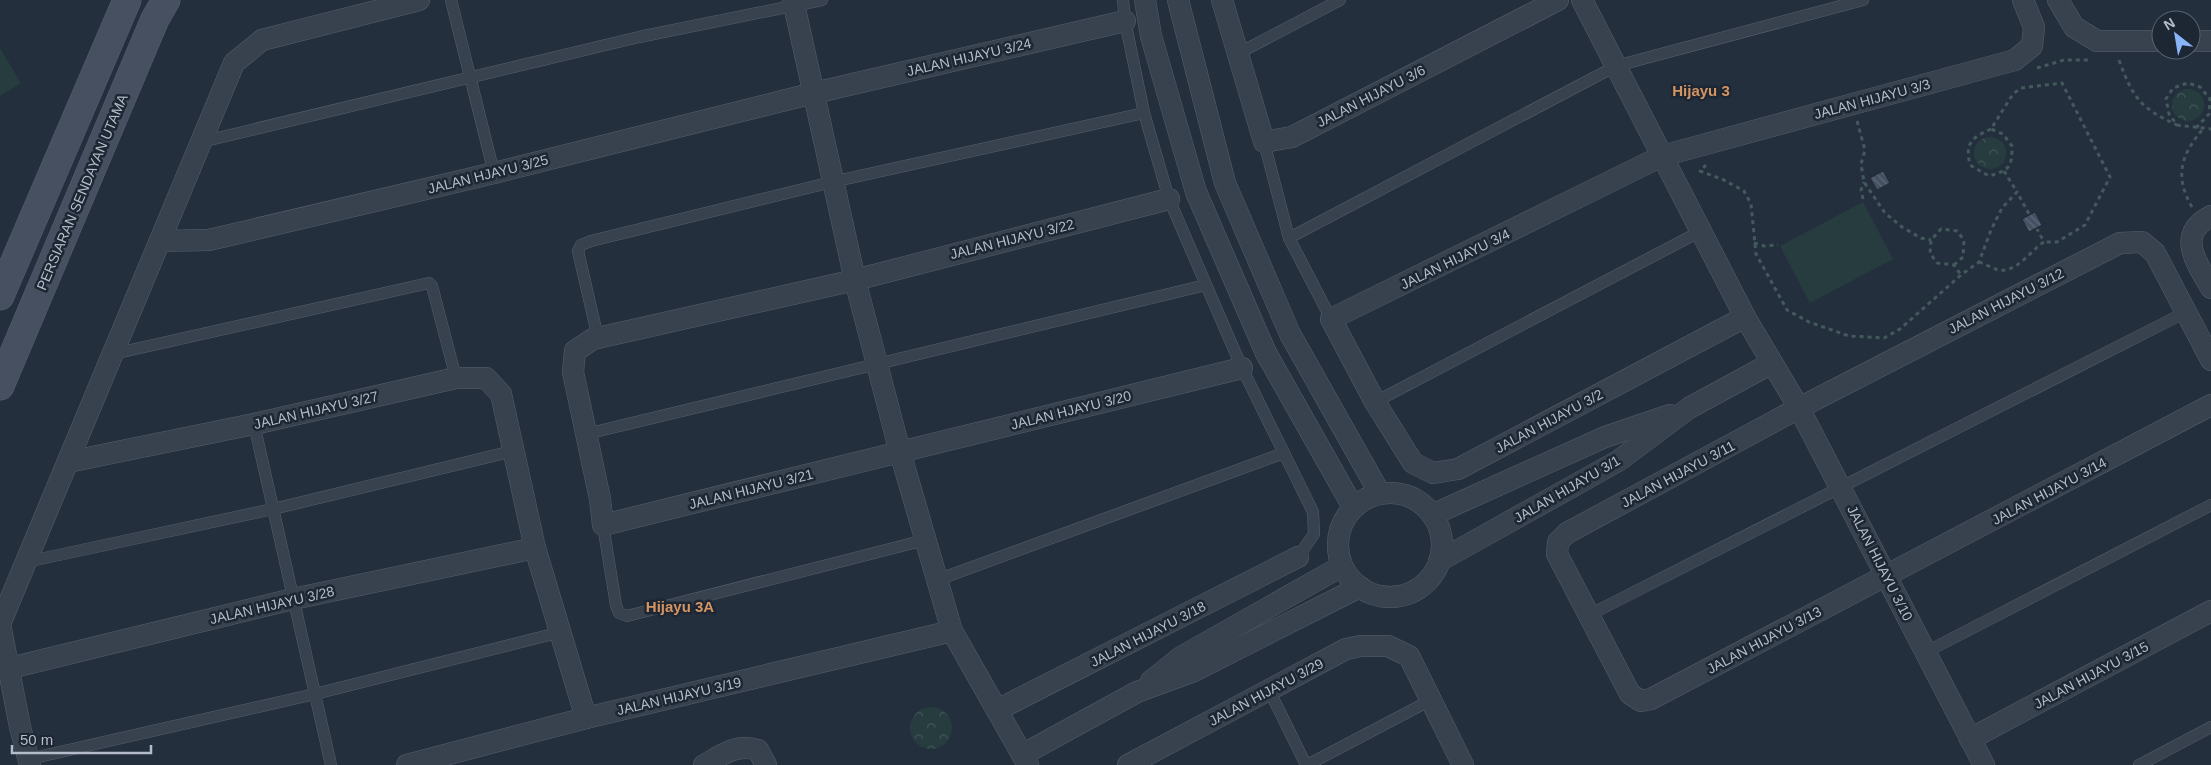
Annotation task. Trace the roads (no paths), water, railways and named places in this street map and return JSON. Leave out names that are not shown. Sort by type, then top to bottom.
[{"type":"main road","points":[[0,296],[127,0]]},
{"type":"main road","name":"PERSIARAN SENDAYAN UTAMA","points":[[0,386],[155,19],[166,0]]},
{"type":"street","points":[[30,762],[20,727],[0,624],[234,63],[262,40],[419,0]]},
{"type":"street","points":[[1145,0],[1152,36],[1196,192],[1266,354],[1353,507]]},
{"type":"street","points":[[1178,0],[1225,182],[1290,334],[1379,492]]},
{"type":"street","points":[[1222,0],[1264,142]]},
{"type":"street","name":"JALAN HIJAYU 3/6","points":[[1264,142],[1292,137],[1558,0]]},
{"type":"street","name":"JALAN HIJAYU 3/10","points":[[1582,0],[1745,317],[1799,408],[1984,765]]},
{"type":"street","name":"JALAN HIJAYU 3/3","points":[[1662,156],[2016,60],[2032,46],[2034,27],[2023,0]]},
{"type":"street","points":[[2058,0],[2074,27],[2097,42],[2151,41]]},
{"type":"street","points":[[794,3],[855,280],[900,452],[952,631],[1025,760],[1138,692],[1181,656],[1342,566]]},
{"type":"street","name":"JALAN HIJAYU 3/24","points":[[814,93],[1124,22]]},
{"type":"street","name":"JALAN HJAYU 3/25","points":[[160,241],[209,240],[494,173],[814,93]]},
{"type":"street","name":"JALAN HIJAYU 3/4","points":[[1331,319],[1662,156]]},
{"type":"street","name":"JALAN HIJAYU 3/22","points":[[586,434],[573,372],[575,351],[598,338],[855,280],[1169,199]]},
{"type":"street","points":[[2202,212],[2203,221],[2192,235],[2191,252],[2211,288]]},
{"type":"street","name":"JALAN HIJAYU 3/12","points":[[1799,408],[2120,243],[2142,242],[2155,253],[2211,360]]},
{"type":"street","name":"JALAN HIJAYU 3/2","points":[[1375,402],[1413,463],[1433,473],[1458,469],[1745,317]]},
{"type":"street","points":[[1331,319],[1375,402]]},
{"type":"street","name":"JALAN HIJAYU 3/1","points":[[1440,560],[1618,461],[1689,408],[1772,363]]},
{"type":"street","name":"JALAN HJAYU 3/20","points":[[900,452],[1242,368]]},
{"type":"street","name":"JALAN HIJAYU 3/27","points":[[68,462],[254,424],[456,378],[486,378],[500,394],[535,548],[586,718]]},
{"type":"street","name":"JALAN HIJAYU 3/14","points":[[1887,576],[2211,405]]},
{"type":"street","name":"JALAN HIJAYU 3/1","points":[[1432,515],[1606,436],[1689,408]]},
{"type":"street","name":"JALAN HIJAYU 3/11","points":[[1589,615],[1556,554],[1558,542],[1568,533],[1799,408]]},
{"type":"street","points":[[586,434],[604,525]]},
{"type":"street","name":"JALAN HIJAYU 3/21","points":[[604,525],[900,452]]},
{"type":"street","points":[[1379,492],[1407,495],[1422,504],[1432,515],[1439,529],[1442,544],[1440,560],[1432,575],[1420,587],[1406,594],[1390,597],[1374,595],[1360,588],[1349,578],[1342,566],[1338,553],[1338,536],[1344,521],[1353,507],[1379,492]]},
{"type":"street","name":"JALAN HIJAYU 3/28","points":[[10,668],[293,599],[535,548]]},
{"type":"street","name":"JALAN HIJAYU 3/18","points":[[997,710],[1298,557]]},
{"type":"street","name":"JALAN HIJAYU 3/13","points":[[1589,615],[1630,694],[1640,701],[1651,699],[1887,576]]},
{"type":"street","points":[[1138,692],[1192,672],[1360,588]]},
{"type":"street","name":"JALAN HIJAYU 3/15","points":[[1970,739],[2211,612]]},
{"type":"street","name":"JALAN HIJAYU 3/19","points":[[407,765],[586,718],[952,631]]},
{"type":"street","name":"JALAN HIJAYU 3/29","points":[[1128,765],[1346,649],[1360,646],[1388,646],[1409,656],[1431,700]]},
{"type":"street","points":[[1431,700],[1463,765]]},
{"type":"street","points":[[704,765],[737,747],[748,747],[758,750],[766,765]]},
{"type":"lane","points":[[451,0],[472,78],[494,173]]},
{"type":"lane","points":[[201,142],[472,78],[638,36],[794,3],[822,0]]},
{"type":"lane","points":[[1123,0],[1124,22],[1144,113],[1169,199],[1242,368],[1313,512],[1314,534],[1298,557]]},
{"type":"lane","points":[[1237,54],[1340,0]]},
{"type":"lane","points":[[1289,238],[1616,66],[1863,0]]},
{"type":"lane","points":[[598,338],[578,251],[581,245],[832,182],[1144,113]]},
{"type":"lane","points":[[1264,142],[1289,238],[1331,319]]},
{"type":"lane","points":[[1375,402],[1700,231]]},
{"type":"lane","points":[[113,354],[429,283],[432,286],[456,378]]},
{"type":"lane","points":[[586,434],[1206,285]]},
{"type":"lane","points":[[1589,615],[2186,312]]},
{"type":"lane","points":[[254,424],[330,765]]},
{"type":"lane","points":[[26,562],[273,509],[513,451]]},
{"type":"lane","points":[[937,580],[1284,453]]},
{"type":"lane","points":[[1926,652],[2211,506]]},
{"type":"lane","points":[[604,525],[616,605],[619,613],[627,616],[925,540]]},
{"type":"lane","points":[[30,762],[561,632]]},
{"type":"lane","points":[[1269,690],[1307,765],[1431,700]]},
{"type":"lane","points":[[2139,765],[2211,727]]},
{"type":"district","name":"Hijayu 3","points":[[1701,90]]},
{"type":"district","name":"Hijayu 3A","points":[[680,606]]}]
